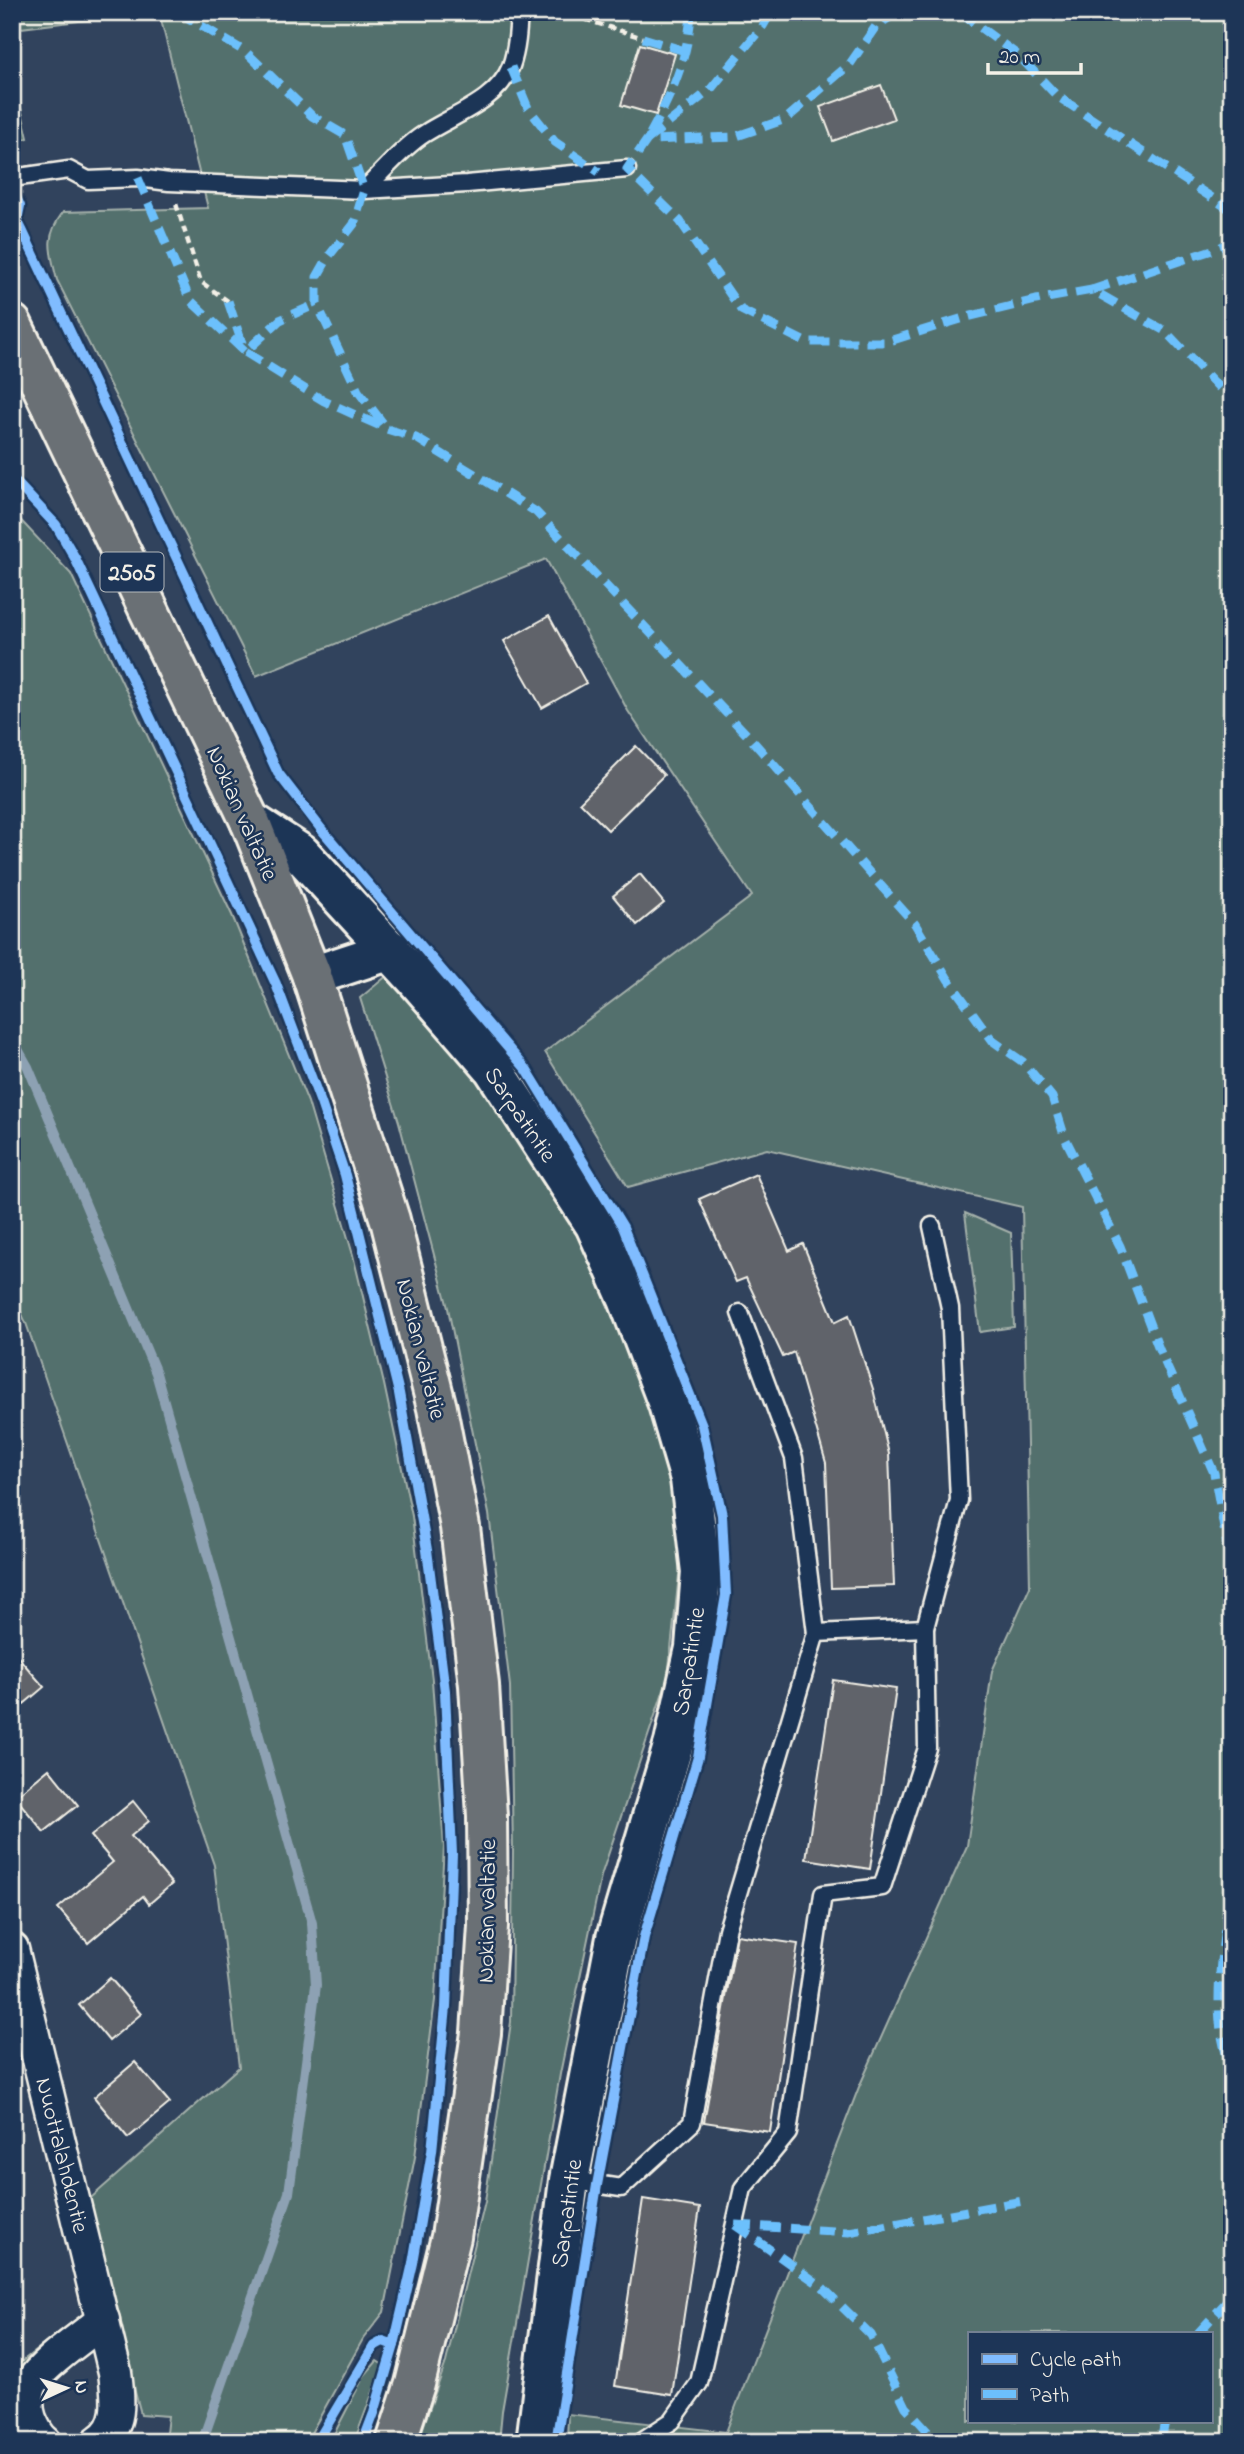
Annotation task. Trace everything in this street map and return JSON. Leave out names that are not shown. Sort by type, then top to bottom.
[{"type":"main road","name":"Nokian valtatie","points":[[12,324],[250,821],[312,976],[390,1220],[438,1408],[460,1527],[479,1685],[487,1816],[488,1926],[479,2046],[451,2237],[415,2384],[396,2442]]},
{"type":"main road","name":"Sarpatintie","points":[[250,821],[301,854],[391,950],[493,1068],[594,1225],[646,1345],[668,1404],[690,1479],[701,1572],[695,1648],[674,1743],[616,1938],[569,2180],[536,2442]]},
{"type":"main road","points":[[312,976],[391,950]]},
{"type":"street","name":"Nuottalahdentie","points":[[12,1949],[103,2320],[118,2398],[116,2423],[98,2442]]},
{"type":"street","points":[[45,2442],[34,2428],[28,2413],[28,2396],[32,2382],[43,2369],[103,2320]]},
{"type":"lane","points":[[364,190],[421,136],[484,99],[499,86],[511,67],[519,12]]},
{"type":"lane","points":[[12,178],[69,170],[88,180],[138,178],[169,182],[364,190],[467,184],[627,169]]},
{"type":"lane","points":[[640,2442],[672,2421],[699,2383],[743,2188],[788,2133],[823,1894],[882,1887],[927,1748],[925,1628],[959,1500],[950,1308],[932,1226]]},
{"type":"lane","points":[[569,2180],[621,2188],[692,2123],[727,1930],[816,1633],[794,1458],[740,1313]]},
{"type":"lane","points":[[816,1633],[925,1628]]},
{"type":"path","points":[[562,12],[643,38]]},
{"type":"path","points":[[169,182],[201,282],[228,301]]},
{"type":"green space","points":[[12,12],[153,12],[12,29]]},
{"type":"green space","points":[[159,12],[1232,12],[1232,2442],[567,2442],[568,2414],[726,2432],[859,2087],[967,1846],[992,1671],[1030,1587],[1022,1207],[767,1149],[628,1187],[545,1052],[752,896],[628,711],[546,559],[256,676],[57,280],[50,245],[53,230],[63,212],[208,208]]},
{"type":"green space","points":[[12,69],[28,138],[12,142]]},
{"type":"green space","points":[[12,511],[71,574],[232,915],[308,1102],[353,1255],[412,1516],[432,1680],[444,1847],[435,2000],[415,2157],[384,2312],[363,2339],[306,2442],[165,2442],[168,2416],[141,2414],[84,2204],[239,2067],[214,1865],[26,1323],[12,1292]]},
{"type":"green space","points":[[389,974],[449,1038],[581,1230],[614,1302],[673,1473],[680,1565],[668,1677],[601,1876],[560,2074],[502,2411],[499,2442],[418,2442],[446,2362],[485,2202],[511,2022],[513,1851],[510,1686],[489,1514],[448,1308],[399,1122],[360,998]]},
{"type":"green space","points":[[965,1213],[1011,1233],[1014,1327],[980,1332]]},
{"type":"green space","points":[[89,2309],[89,2317],[14,2401],[15,2430],[12,2428],[12,2369]]},
{"type":"green space","points":[[377,2361],[383,2365],[354,2442],[330,2442],[364,2376]]},
{"type":"building","points":[[640,44],[675,54],[656,115],[621,105]]},
{"type":"building","points":[[881,85],[894,119],[833,141],[820,107]]},
{"type":"building","points":[[549,616],[586,683],[542,708],[504,641]]},
{"type":"building","points":[[636,746],[664,775],[608,830],[580,802]]},
{"type":"building","points":[[640,874],[664,903],[637,925],[613,896]]},
{"type":"building","points":[[756,1174],[789,1251],[803,1244],[835,1322],[849,1315],[873,1389],[889,1454],[894,1586],[831,1588],[826,1463],[794,1352],[783,1357],[746,1278],[736,1282],[699,1199]]},
{"type":"building","points":[[12,1650],[44,1687],[12,1714]]},
{"type":"building","points":[[833,1680],[896,1689],[870,1869],[806,1859]]},
{"type":"building","points":[[49,1769],[78,1805],[44,1832],[15,1797]]},
{"type":"building","points":[[133,1801],[149,1821],[131,1836],[172,1884],[149,1904],[143,1896],[88,1943],[58,1908],[113,1862],[91,1836]]},
{"type":"building","points":[[737,1935],[798,1944],[770,2132],[704,2122]]},
{"type":"building","points":[[110,1978],[141,2014],[109,2041],[79,2005]]},
{"type":"building","points":[[135,2062],[170,2103],[128,2138],[94,2097]]},
{"type":"building","points":[[643,2199],[700,2208],[672,2395],[615,2386]]},
{"type":"waterway","points":[[12,1039],[28,1067],[156,1373],[312,1923],[316,1985],[289,2193],[202,2442]]},
{"type":"marked path","points":[[178,12],[246,52],[312,116],[345,135],[364,190],[354,224],[329,256],[317,277],[317,304],[358,391],[385,426]]},
{"type":"marked path","points":[[650,134],[678,75],[687,44],[691,12]]},
{"type":"marked path","points":[[647,140],[710,90],[763,26],[771,12]]},
{"type":"marked path","points":[[898,12],[876,26],[850,64],[786,119],[734,137],[647,140],[627,169],[680,221],[741,310],[805,342],[886,342],[967,317],[1092,290],[1165,331],[1232,401]]},
{"type":"marked path","points":[[959,12],[1019,56],[1057,96],[1232,211]]},
{"type":"marked path","points":[[643,38],[685,51]]},
{"type":"marked path","points":[[511,67],[528,108],[555,142],[599,172]]},
{"type":"marked path","points":[[138,178],[190,300],[245,352],[280,320],[317,304]]},
{"type":"marked path","points":[[1092,290],[1232,241]]},
{"type":"marked path","points":[[228,301],[245,352],[324,401],[387,429],[416,438],[536,512],[749,737],[915,924],[948,979],[993,1041],[1023,1062],[1052,1097],[1065,1138],[1120,1246],[1159,1349],[1214,1473],[1232,1572]]},
{"type":"marked path","points":[[1232,1582],[1232,1652]]},
{"type":"marked path","points":[[1232,1876],[1219,1999],[1224,2047],[1232,2068]]},
{"type":"marked path","points":[[735,2225],[849,2232],[1023,2201]]},
{"type":"marked path","points":[[735,2225],[820,2285],[871,2335],[906,2407],[938,2442]]},
{"type":"marked path","points":[[1199,2332],[1232,2296]]},
{"type":"marked path","points":[[1161,2442],[1165,2422]]},
{"type":"cycle path","points":[[12,189],[20,206],[17,220],[278,773],[322,830],[527,1070],[623,1227],[702,1425],[722,1515],[726,1595],[698,1757],[644,1937],[597,2185],[556,2442]]},
{"type":"cycle path","points":[[12,478],[56,525],[75,558],[276,984],[345,1175],[399,1393],[427,1550],[445,1691],[452,1854],[446,2007],[432,2151],[413,2263],[394,2345],[363,2442]]},
{"type":"cycle path","points":[[317,2442],[374,2346],[383,2341],[394,2345]]}]
